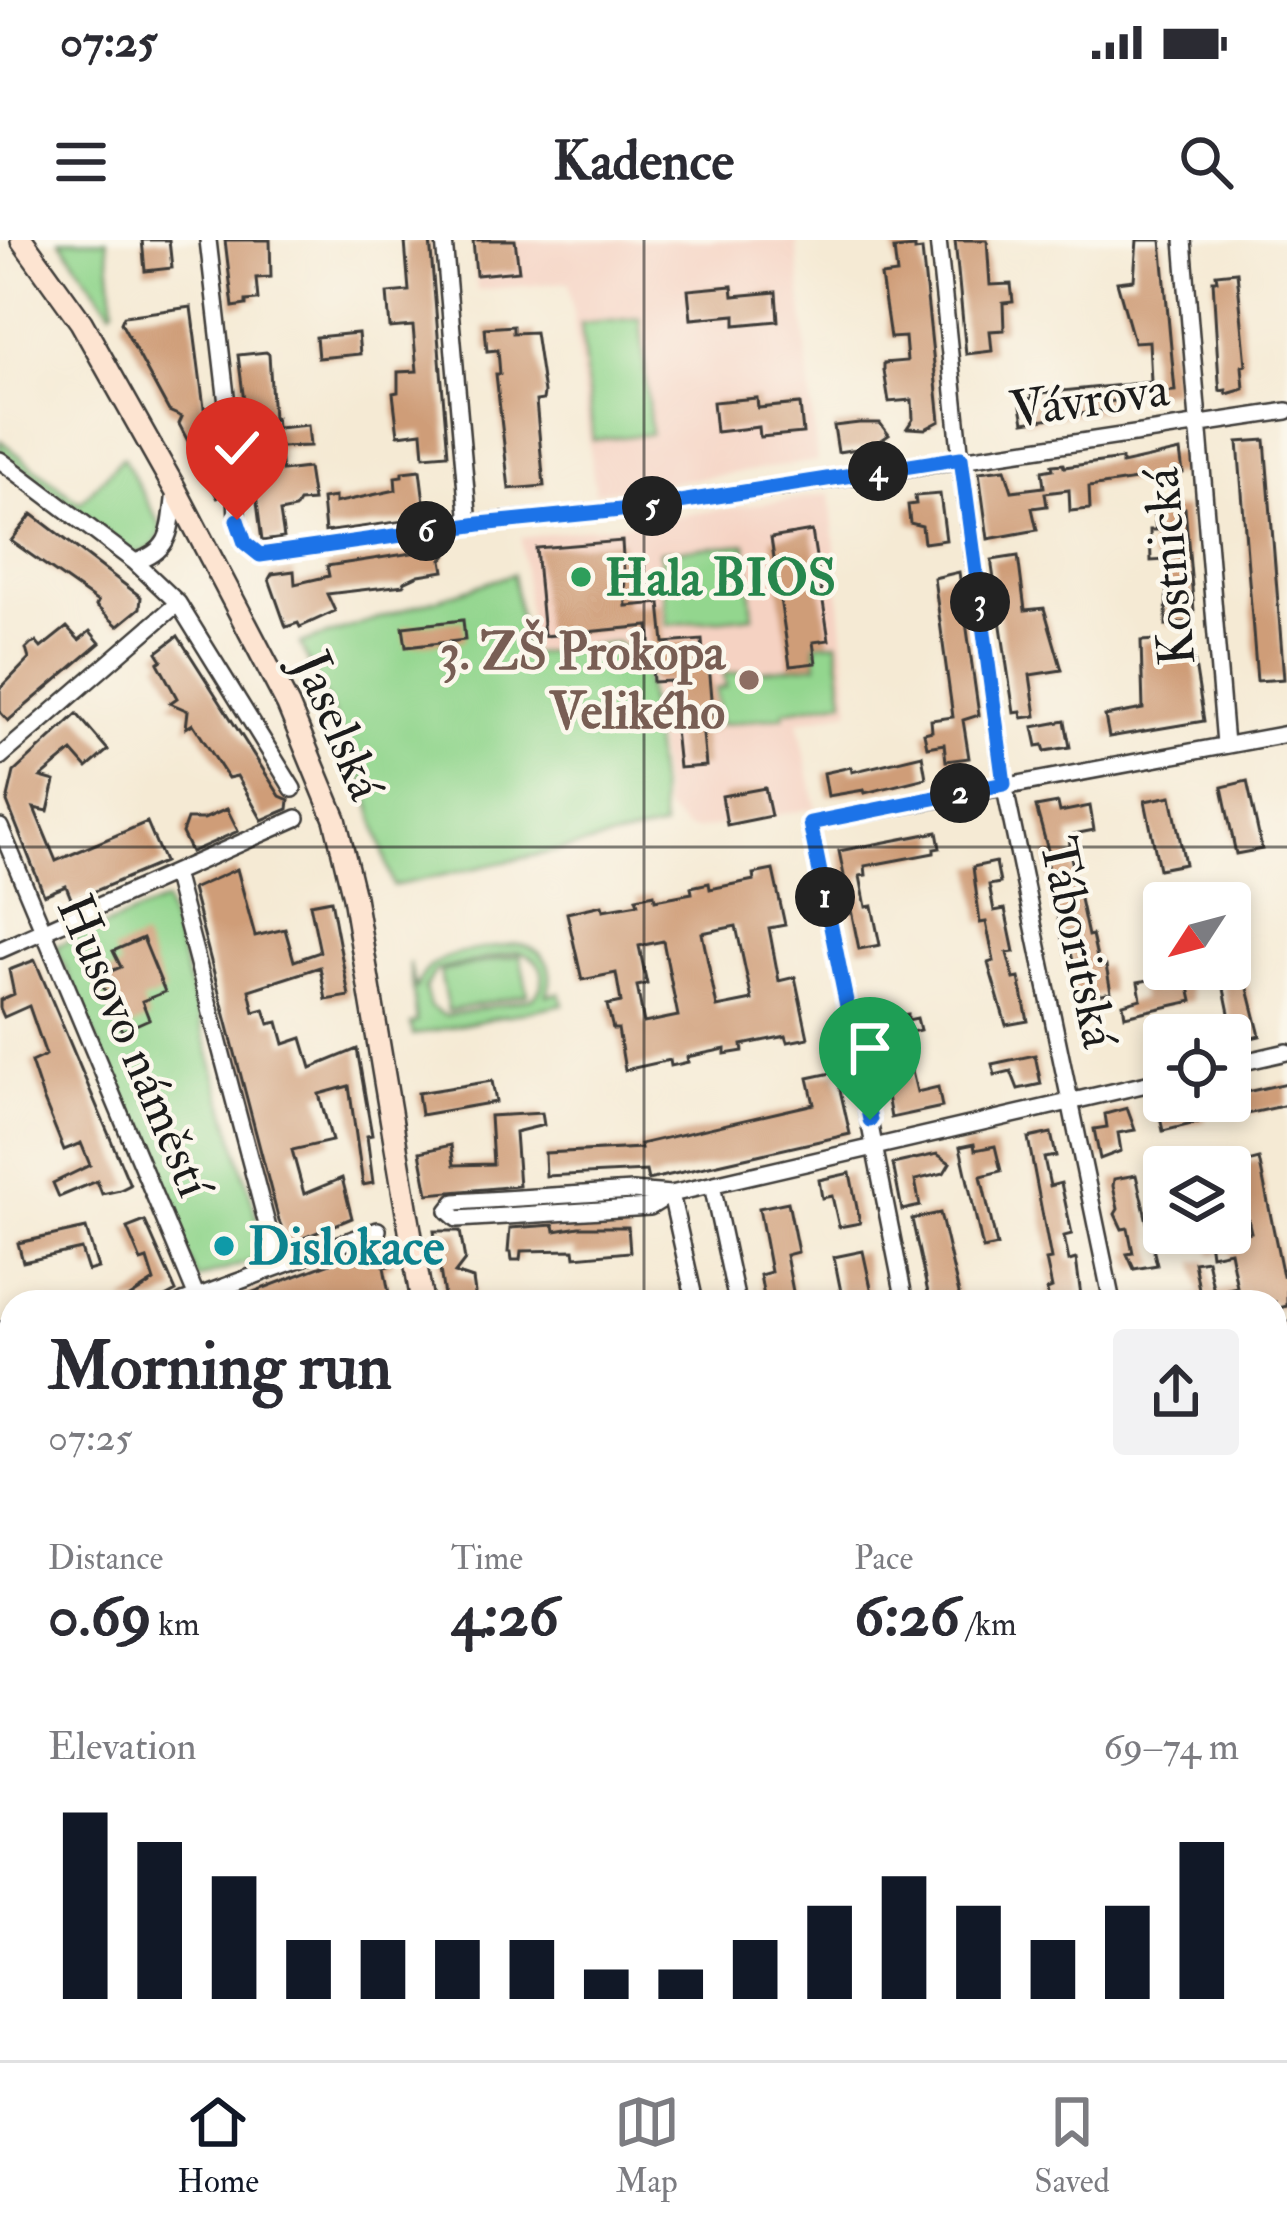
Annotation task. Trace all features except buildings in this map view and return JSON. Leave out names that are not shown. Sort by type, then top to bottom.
[{"type":"street","name":"Jaselská","points":[[22,240],[81,322],[175,489],[288,705],[335,819],[354,897],[420,1290]]},
{"type":"street","name":"Vávrova","points":[[208,240],[237,520],[245,543],[260,555],[470,525],[641,508],[1287,411]]},
{"type":"street","points":[[445,240],[470,525]]},
{"type":"street","name":"Táboritská","points":[[938,240],[1004,784],[1109,1290]]},
{"type":"street","name":"Kostnická","points":[[1183,240],[1226,744]]},
{"type":"street","points":[[0,460],[135,562],[178,603],[293,789]]},
{"type":"street","points":[[135,562],[155,556],[170,535],[175,489]]},
{"type":"street","points":[[0,758],[178,603]]},
{"type":"street","points":[[903,1290],[810,823],[1287,734]]},
{"type":"street","points":[[0,950],[298,818]]},
{"type":"street","name":"Husovo náměstí","points":[[0,827],[185,1290]]},
{"type":"street","name":"Husovo náměstí","points":[[174,873],[278,1266]]},
{"type":"street","points":[[1251,1060],[1287,1052]]},
{"type":"street","points":[[671,1194],[650,1207],[457,1220],[448,1211],[455,1202],[632,1190],[671,1194],[1143,1085]]},
{"type":"street","points":[[712,1185],[734,1290]]},
{"type":"street","points":[[671,1194],[692,1290]]},
{"type":"street","points":[[212,1290],[378,1230]]},
{"type":"street","points":[[238,1280],[239,1290]]},
{"type":"shaded area","points":[[473,240],[796,240],[817,461],[595,493],[569,282],[477,290]]},
{"type":"shaded area","name":"3. ZŠ Prokopa Velikého","points":[[830,494],[850,710],[798,721],[816,808],[686,829],[665,809],[645,642],[532,651],[521,538]]},
{"type":"green space","points":[[60,240],[107,240],[111,310]]},
{"type":"green space","points":[[640,318],[651,434],[593,440],[581,324]]},
{"type":"green space","points":[[0,440],[80,503],[123,457],[162,529],[155,544],[132,553],[0,450]]},
{"type":"green space","points":[[746,544],[753,616],[667,625],[660,551]]},
{"type":"green space","points":[[513,574],[525,655],[617,642],[645,669],[663,828],[393,886],[360,770],[300,644]]},
{"type":"green space","points":[[837,642],[844,700],[784,711],[784,716],[719,725],[716,689],[726,687],[724,674],[817,665],[815,644]]},
{"type":"green space","points":[[165,901],[268,1256],[198,1279],[56,946]]},
{"type":"green space","points":[[514,944],[533,949],[545,959],[550,975],[547,995],[560,993],[563,1004],[413,1035],[411,1024],[417,1022],[409,962],[416,990],[431,966],[442,959]],"holes":[[[525,954],[541,969],[542,983],[533,998],[445,1016],[430,1007],[425,988],[436,970]]]},
{"type":"green space","points":[[520,955],[528,994],[448,1011],[440,972]]},
{"type":"place","name":"Hala BIOS","points":[[581,577]]},
{"type":"place","name":"3. ZŠ Prokopa Velikého","points":[[749,680]]},
{"type":"place","name":"Dislokace","points":[[224,1246]]},
{"type":"route","points":[[237,520],[245,543],[260,555],[480,524],[641,508],[961,458],[1004,784],[810,823],[870,1120]]}]
